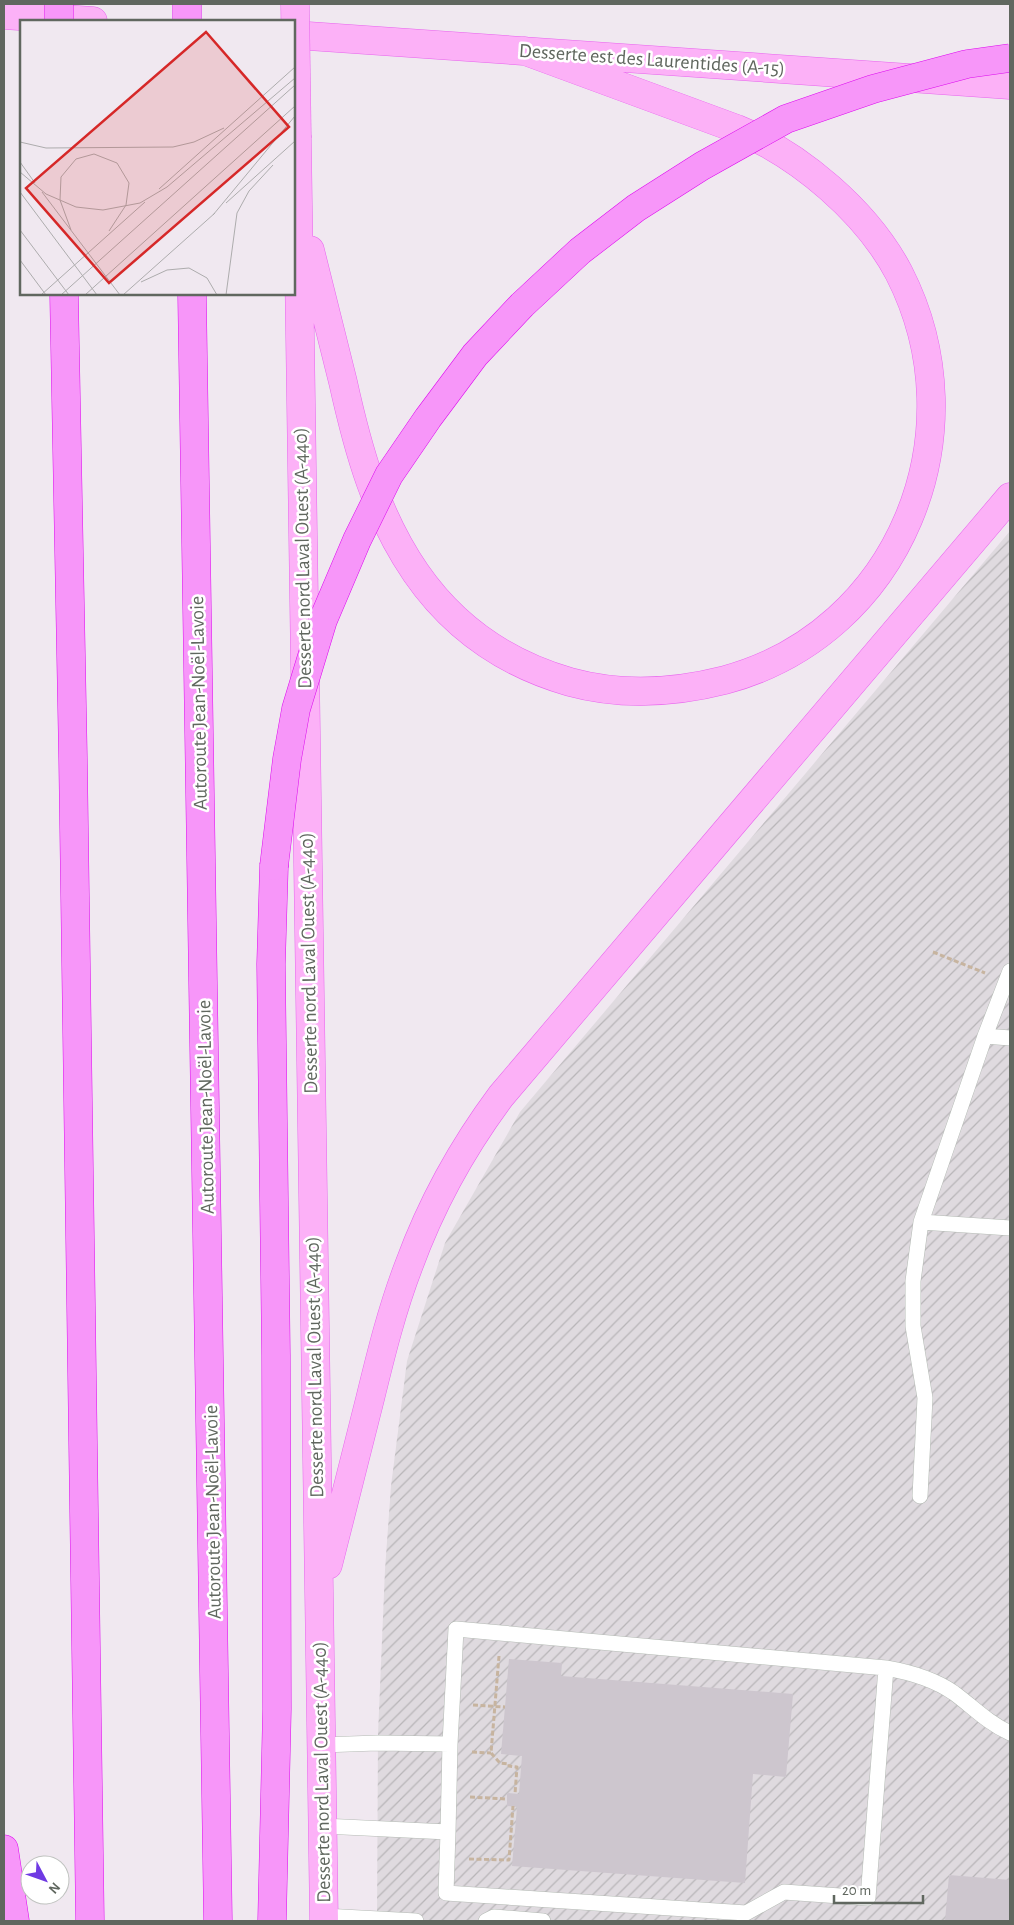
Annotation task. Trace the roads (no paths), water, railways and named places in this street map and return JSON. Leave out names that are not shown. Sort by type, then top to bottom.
[{"type":"highway","points":[[59,4],[59,20]]},
{"type":"highway","points":[[187,4],[188,20]]},
{"type":"highway","points":[[272,1921],[277,1709],[276,1355],[271,964],[274,866],[287,759],[296,709],[323,620],[356,540],[390,476],[428,418],[475,355],[522,305],[580,251],[629,213],[702,166],[786,119],[873,89],[967,64],[1010,58]]},
{"type":"highway","points":[[64,295],[73,758],[90,1921]]},
{"type":"highway","name":"Autoroute Jean-Noël-Lavoie","points":[[192,295],[218,1921]]},
{"type":"highway","points":[[4,1849],[15,1921]]},
{"type":"main road","name":"Desserte nord Laval Ouest (A-440)","points":[[295,4],[324,1918]]},
{"type":"main road","points":[[4,15],[78,20]]},
{"type":"main road","name":"Desserte est des Laurentides (A-15)","points":[[295,35],[1010,86]]},
{"type":"main road","points":[[299,205],[348,407],[372,491],[383,517],[408,560],[433,596],[456,621],[505,656],[524,666],[587,687],[629,691],[690,688],[735,677],[773,662],[810,641],[845,612],[874,579],[899,540],[924,476],[930,434],[931,382],[923,342],[905,286],[886,252],[843,202],[811,173],[769,144],[737,128],[525,51]]},
{"type":"main road","points":[[320,1600],[382,1347],[396,1303],[409,1264],[428,1220],[474,1134],[501,1096],[1010,498]]},
{"type":"lane","points":[[920,1496],[926,1398],[913,1326],[913,1280],[920,1222],[985,1036],[1010,971]]},
{"type":"lane","points":[[985,1036],[1010,1038]]},
{"type":"lane","points":[[920,1222],[1010,1228]]},
{"type":"lane","points":[[886,1668],[868,1898],[784,1892],[746,1913],[446,1893],[450,1744],[456,1629],[886,1668],[907,1672],[932,1681],[953,1692],[990,1723],[1010,1732]]},
{"type":"lane","points":[[322,1745],[377,1743],[450,1744]]},
{"type":"lane","points":[[323,1826],[448,1832]]},
{"type":"lane","points":[[486,1921],[494,1917],[543,1921]]},
{"type":"lane","points":[[324,1918],[416,1921]]}]
